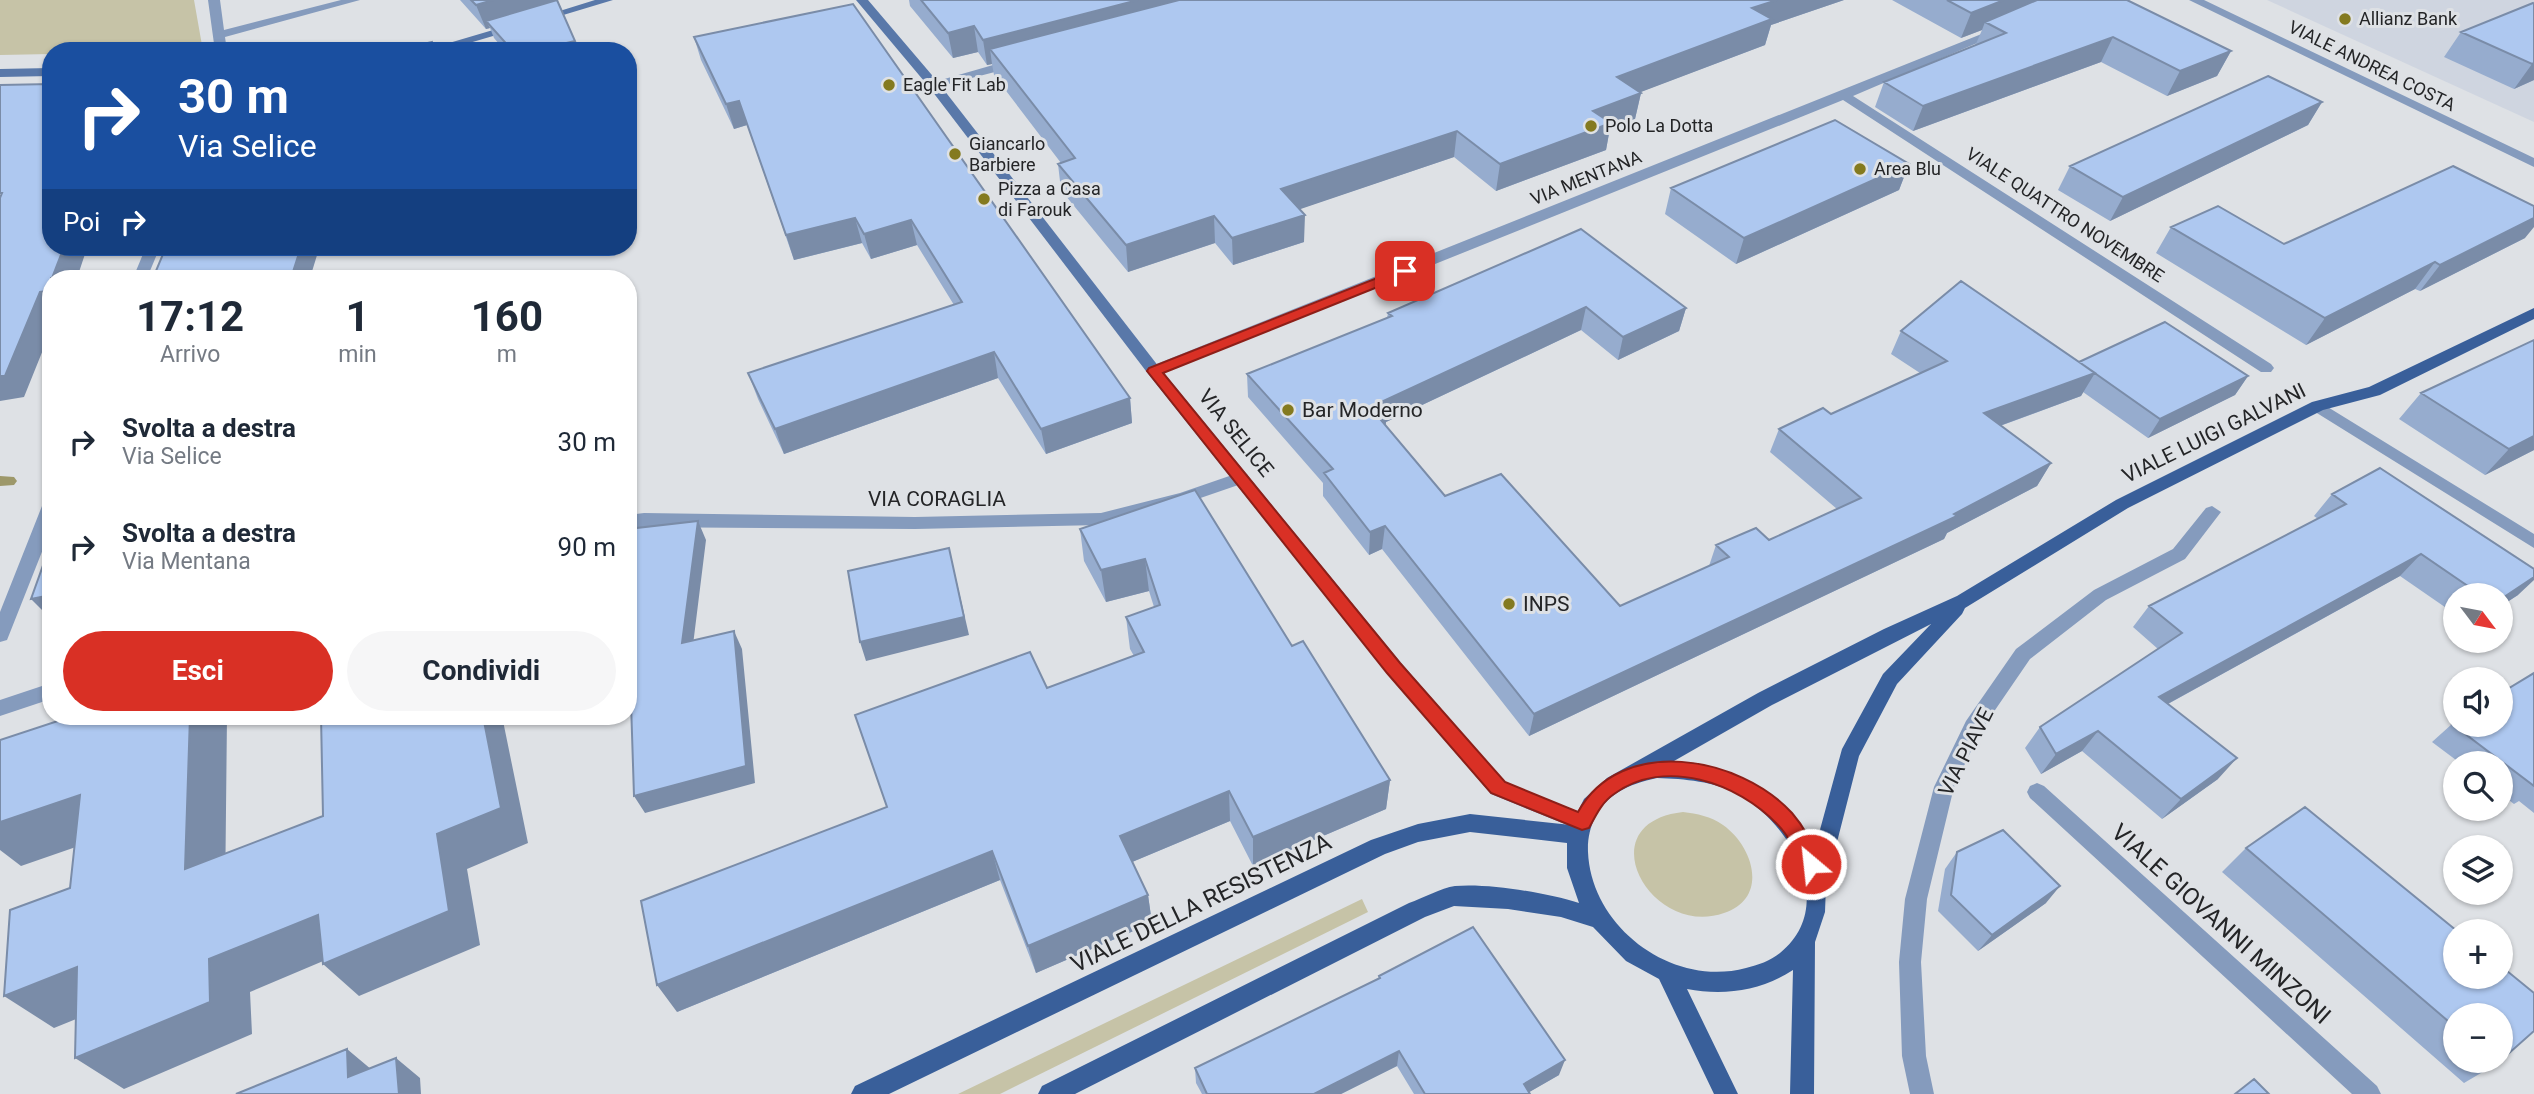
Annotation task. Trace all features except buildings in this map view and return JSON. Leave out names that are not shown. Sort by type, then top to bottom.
[{"type":"main road","name":"VIALE LUIGI GALVANI","points":[[1627,778],[1765,699],[1891,634],[1964,601],[2122,504],[2318,406],[2374,391],[2534,313]]},
{"type":"main road","name":"VIALE LUIGI GALVANI","points":[[1817,881],[1849,755],[1890,679],[1964,601]]},
{"type":"main road","points":[[1802,1094],[1805,944],[1817,913],[1817,881],[1805,849],[1785,819],[1758,796],[1726,779],[1692,770],[1657,769],[1627,778],[1607,788],[1592,803],[1580,828],[1575,862],[1582,891],[1598,919],[1628,950],[1667,972],[1707,982],[1747,980],[1780,967],[1805,944]]},
{"type":"main road","name":"VIALE DELLA RESISTENZA","points":[[863,1094],[1378,847],[1418,832],[1470,823],[1580,828]]},
{"type":"main road","points":[[1050,1094],[1417,910],[1454,896],[1508,899],[1561,907],[1598,919]]},
{"type":"main road","points":[[1667,972],[1726,1094]]},
{"type":"street","points":[[214,0],[220,42]]},
{"type":"street","points":[[219,35],[354,0]]},
{"type":"street","points":[[460,42],[607,0]]},
{"type":"street","name":"VIA SELICE","points":[[862,0],[933,84],[1154,371],[1394,668],[1498,788],[1580,828]]},
{"type":"street","name":"VIALE ANDREA COSTA","points":[[2195,0],[2534,163]]},
{"type":"street","name":"VIA MENTANA","points":[[1154,371],[1844,95],[2007,26]]},
{"type":"street","points":[[933,84],[1028,59]]},
{"type":"street","points":[[0,72],[42,72]]},
{"type":"street","name":"VIALE QUATTRO NOVEMBRE","points":[[1844,95],[2266,368]]},
{"type":"street","points":[[2318,406],[2534,542]]},
{"type":"street","name":"VIA CORAGLIA","points":[[637,520],[915,523],[1101,519],[1183,499],[1241,478]]},
{"type":"street","name":"VIA PIAVE","points":[[1922,1094],[1914,1056],[1910,962],[1916,899],[1944,787],[1973,727],[2023,654],[2101,595],[2179,554],[2212,512]]},
{"type":"street","points":[[0,635],[42,529]]},
{"type":"street","points":[[0,708],[42,694]]},
{"type":"street","name":"VIALE GIOVANNI MINZONI","points":[[2037,792],[2369,1094]]},
{"type":"shaded area","points":[[0,0],[194,0],[201,42],[42,42],[42,54],[0,55]]},
{"type":"shaded area","points":[[2267,0],[2534,0],[2534,122]]},
{"type":"shaded area","points":[[1683,812],[1709,817],[1723,825],[1734,834],[1749,859],[1752,884],[1747,896],[1738,906],[1724,913],[1697,917],[1673,910],[1653,895],[1640,876],[1634,856],[1638,836],[1654,821]]},
{"type":"shaded area","points":[[1362,899],[1368,912],[1000,1094],[958,1094]]},
{"type":"waterway","points":[[0,481],[9,481]]},
{"type":"place","name":"Allianz Bank","points":[[2345,19]]},
{"type":"place","name":"Eagle Fit Lab","points":[[889,85]]},
{"type":"place","name":"Polo La Dotta","points":[[1591,126]]},
{"type":"place","name":"Giancarlo Barbiere","points":[[955,154]]},
{"type":"place","name":"Area Blu","points":[[1860,169]]},
{"type":"place","name":"Pizza a Casa di Farouk","points":[[984,199]]},
{"type":"place","name":"Bar Moderno","points":[[1288,410]]},
{"type":"place","name":"INPS","points":[[1509,604]]},
{"type":"route","points":[[1405,271],[1154,371],[1394,668],[1498,788],[1582,822],[1592,803],[1607,788],[1627,778],[1657,769],[1692,770],[1726,779],[1758,796],[1785,819],[1805,849],[1811,864]]}]
